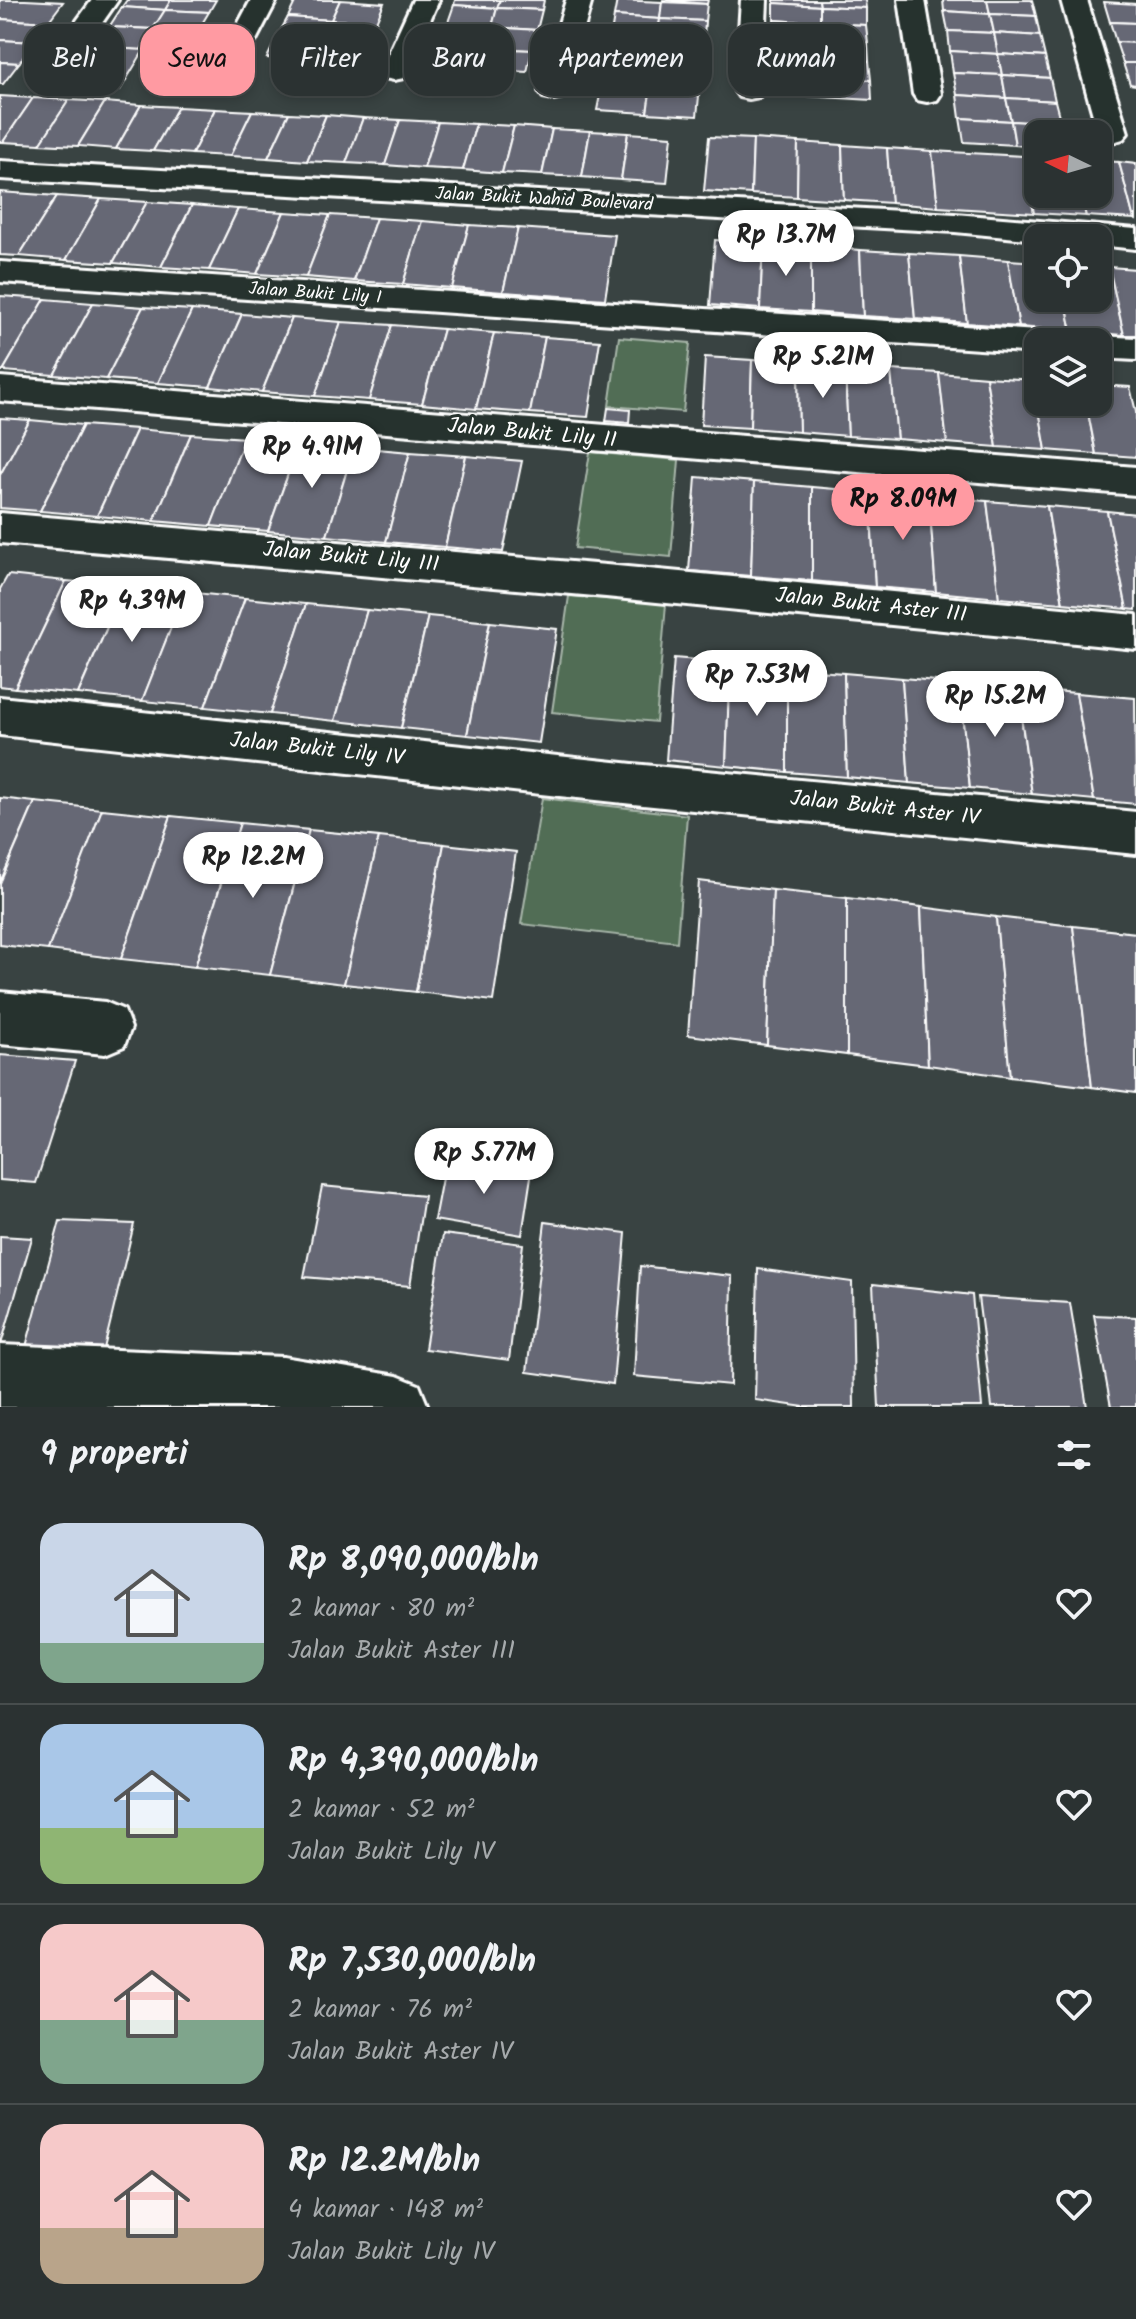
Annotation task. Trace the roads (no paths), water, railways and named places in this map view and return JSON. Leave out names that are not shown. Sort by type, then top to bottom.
[{"type":"street","points":[[88,24],[105,0]]},
{"type":"street","points":[[251,24],[264,0]]},
{"type":"street","points":[[394,72],[426,0]]},
{"type":"street","points":[[572,24],[579,0]]},
{"type":"street","points":[[753,24],[754,0]]},
{"type":"street","points":[[912,0],[927,94]]},
{"type":"street","points":[[1074,0],[1113,133]]},
{"type":"street","name":"Jalan Bukit Wahid Boulevard","points":[[0,170],[955,223],[1136,239]]},
{"type":"street","name":"Jalan Bukit Lily I","points":[[0,272],[1024,341]]},
{"type":"street","points":[[1112,348],[1136,349]]},
{"type":"street","name":"Jalan Bukit Lily II","points":[[0,389],[1136,481]]},
{"type":"street","name":"Jalan Bukit Lily III","points":[[0,528],[606,581]]},
{"type":"street","name":"Jalan Bukit Aster III","points":[[606,581],[1136,632]]},
{"type":"street","name":"Jalan Bukit Lily IV","points":[[0,716],[633,784]]},
{"type":"street","name":"Jalan Bukit Aster IV","points":[[633,784],[1136,833]]},
{"type":"street","points":[[0,1018],[105,1028]]},
{"type":"street","points":[[0,1376],[283,1388],[397,1407]]}]
